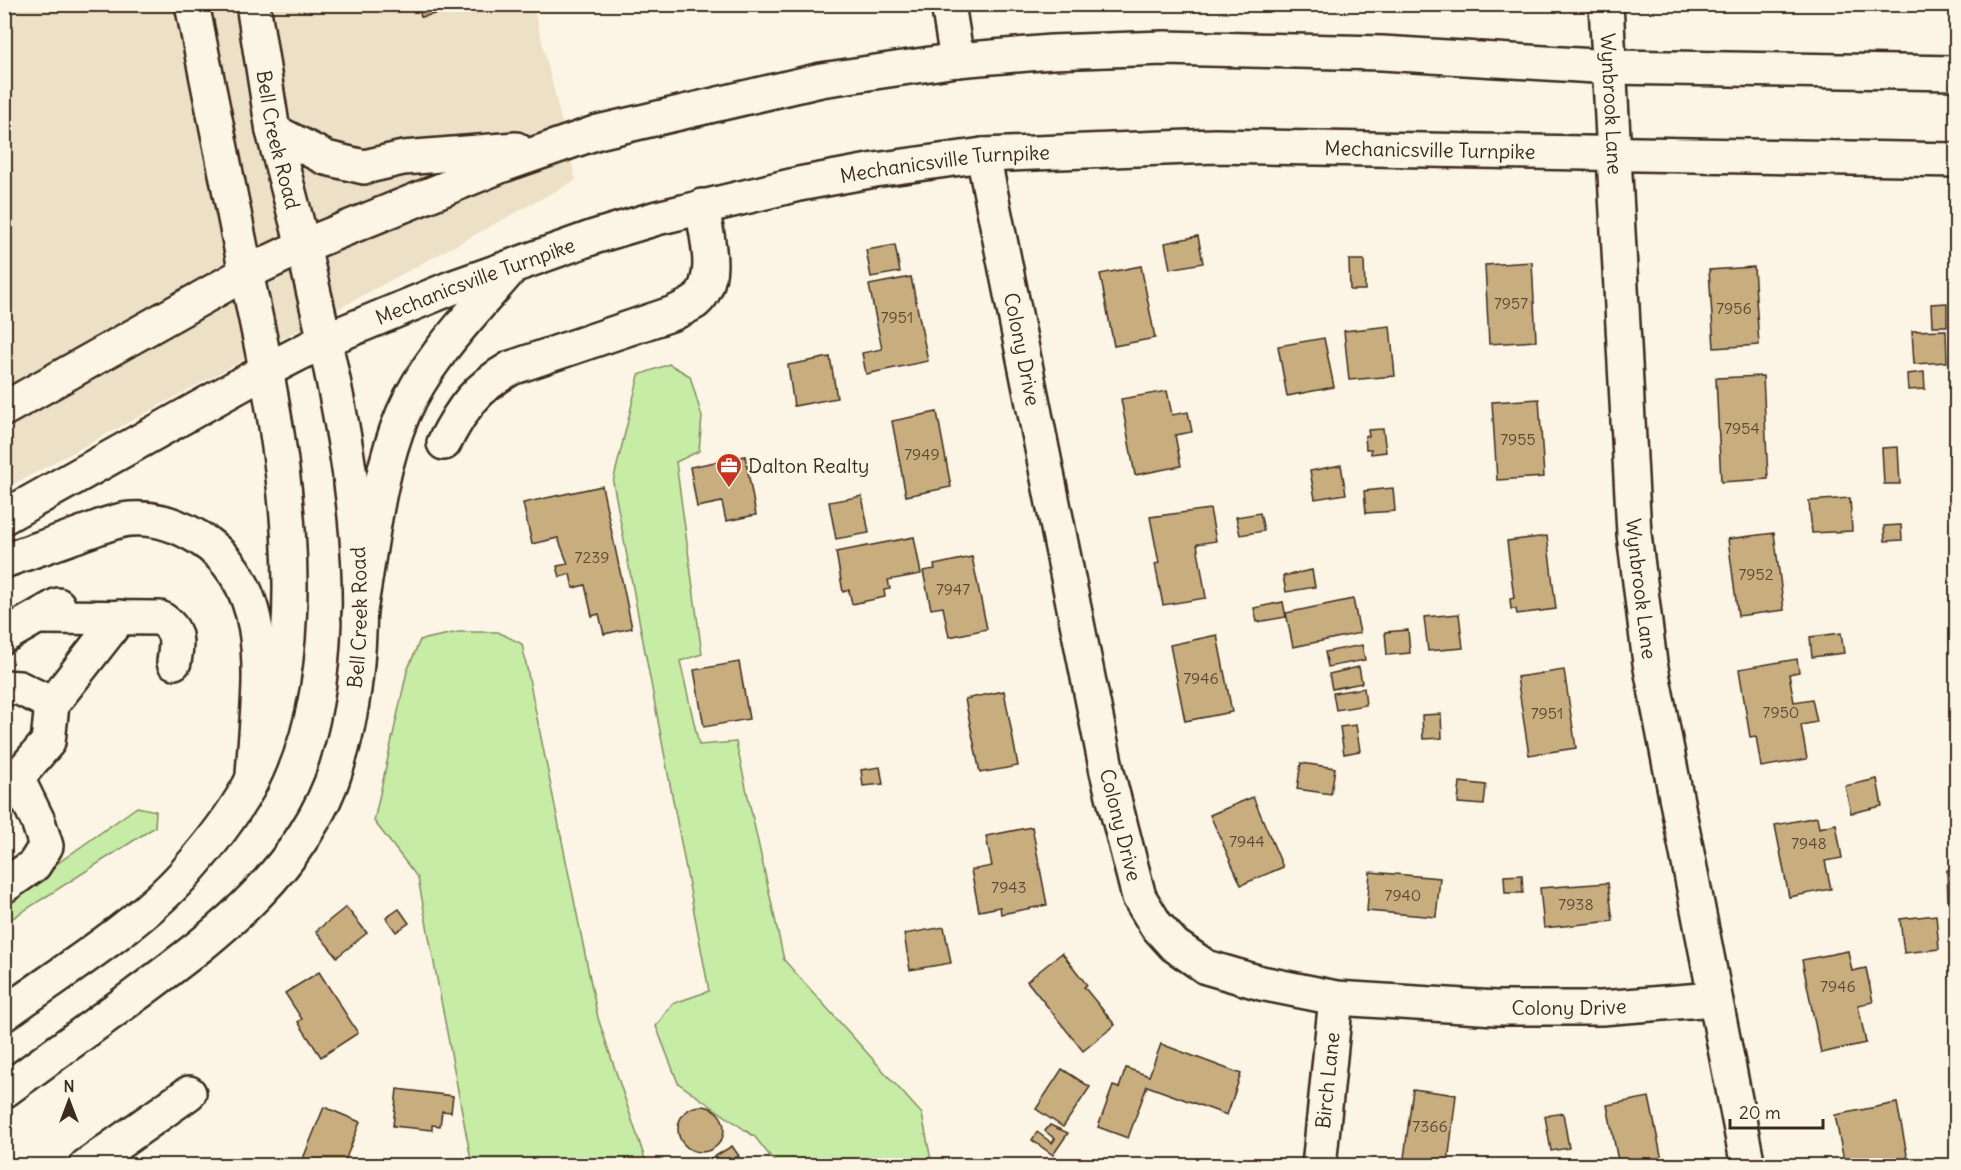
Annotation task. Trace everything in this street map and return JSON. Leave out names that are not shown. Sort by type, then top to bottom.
[{"type":"main road","points":[[4,1014],[163,895],[218,834],[253,776],[267,739],[282,686],[289,620],[289,550],[284,482],[267,370],[192,4]]},
{"type":"main road","name":"Bell Creek Road","points":[[4,1091],[191,952],[258,893],[290,856],[314,819],[337,768],[350,714],[357,666],[359,616],[352,501],[325,340],[273,131],[253,4]]},
{"type":"main road","points":[[948,4],[957,60]]},
{"type":"main road","name":"Wynbrook Lane","points":[[1606,4],[1611,67],[1612,153],[1634,534],[1650,663],[1748,1166]]},
{"type":"main road","points":[[4,408],[246,273],[303,246],[503,165],[598,132],[821,80],[957,60],[1107,50],[1257,48],[1611,67],[1956,73]]},
{"type":"main road","points":[[273,131],[326,158],[364,167],[403,158],[557,146]]},
{"type":"main road","name":"Mechanicsville Turnpike","points":[[4,517],[267,370],[325,340],[393,311],[514,264],[605,234],[702,206],[864,172],[983,155],[1215,146],[1956,160]]},
{"type":"main road","name":"Colony Drive","points":[[983,155],[1107,772],[1139,897],[1156,925],[1174,945],[1206,967],[1261,983],[1336,998],[1496,1008],[1601,1008],[1714,999]]},
{"type":"main road","points":[[444,443],[472,397],[488,382],[503,373],[674,313],[695,302],[706,287],[710,268],[702,206]]},
{"type":"main road","points":[[359,616],[388,456],[403,414],[434,359],[514,264]]},
{"type":"main road","points":[[4,561],[128,519],[159,520],[187,530],[212,546],[234,570],[249,598],[257,627],[259,658],[253,776]]},
{"type":"main road","points":[[4,636],[51,609],[120,617],[160,618],[171,625],[177,637],[174,662]]},
{"type":"main road","points":[[4,886],[34,865],[46,846],[38,821],[11,786],[48,742],[52,704],[120,617]]},
{"type":"main road","points":[[4,687],[19,688],[52,704]]},
{"type":"main road","name":"Birch Lane","points":[[1319,1166],[1336,998]]},
{"type":"main road","points":[[86,1166],[189,1093]]},
{"type":"shaded area","points":[[5,5],[533,5],[576,180],[5,489]]},
{"type":"green space","points":[[669,364],[690,376],[702,417],[699,451],[676,462],[702,654],[680,661],[699,745],[736,742],[784,960],[922,1114],[932,1165],[777,1165],[755,1137],[678,1083],[656,1026],[672,1004],[709,991],[613,482],[639,375]]},
{"type":"green space","points":[[459,632],[498,632],[522,644],[598,1018],[647,1165],[472,1165],[418,878],[374,821],[407,671],[420,640]]},
{"type":"green space","points":[[137,807],[156,811],[155,827],[5,923],[5,895],[17,892]]},
{"type":"building","points":[[418,4],[497,5],[463,12],[462,8],[421,17]]},
{"type":"building","points":[[1198,236],[1203,263],[1170,269],[1165,243]]},
{"type":"building","points":[[895,245],[900,272],[871,277],[866,250]]},
{"type":"building","points":[[1349,260],[1364,260],[1365,290],[1350,290]]},
{"type":"building","points":[[1532,262],[1536,341],[1489,344],[1485,265]]},
{"type":"building","points":[[1141,266],[1155,338],[1114,346],[1100,274]]},
{"type":"building","points":[[1754,267],[1759,345],[1714,348],[1709,270]]},
{"type":"building","points":[[911,277],[928,361],[866,374],[862,353],[882,349],[869,285]]},
{"type":"building","points":[[1947,303],[1947,326],[1932,326],[1931,304]]},
{"type":"building","points":[[1390,326],[1395,376],[1349,380],[1344,331]]},
{"type":"building","points":[[1946,330],[1947,362],[1914,364],[1912,331]]},
{"type":"building","points":[[1952,333],[1956,333],[1956,359],[1953,360]]},
{"type":"building","points":[[1324,338],[1334,387],[1287,396],[1278,346]]},
{"type":"building","points":[[830,357],[837,398],[794,406],[788,365]]},
{"type":"building","points":[[1924,372],[1925,389],[1908,390],[1907,374]]},
{"type":"building","points":[[1763,376],[1768,479],[1721,482],[1716,378]]},
{"type":"building","points":[[1167,391],[1172,415],[1188,412],[1192,432],[1175,435],[1181,466],[1135,475],[1121,399]]},
{"type":"building","points":[[1539,399],[1544,477],[1497,480],[1492,402]]},
{"type":"building","points":[[937,412],[951,487],[906,496],[892,421]]},
{"type":"building","points":[[1383,429],[1386,452],[1371,454],[1371,449],[1366,449],[1365,436],[1369,436],[1368,430]]},
{"type":"building","points":[[1898,447],[1900,484],[1884,484],[1882,448]]},
{"type":"building","points":[[745,456],[756,515],[726,521],[722,502],[697,507],[690,467]]},
{"type":"building","points":[[1341,465],[1346,494],[1315,499],[1310,471]]},
{"type":"building","points":[[602,486],[632,628],[604,634],[599,614],[592,616],[585,585],[573,588],[570,574],[560,577],[557,566],[568,564],[558,538],[532,544],[523,503]]},
{"type":"building","points":[[1393,488],[1395,511],[1366,513],[1364,491]]},
{"type":"building","points":[[862,496],[869,533],[836,539],[829,502]]},
{"type":"building","points":[[1850,498],[1852,531],[1812,533],[1809,501]]},
{"type":"building","points":[[1210,509],[1216,541],[1197,544],[1206,598],[1163,605],[1155,564],[1159,563],[1150,517]]},
{"type":"building","points":[[1260,513],[1264,531],[1240,535],[1236,517]]},
{"type":"building","points":[[1901,525],[1902,540],[1885,541],[1884,526]]},
{"type":"building","points":[[1774,533],[1784,610],[1738,616],[1728,539]]},
{"type":"building","points":[[1547,536],[1556,609],[1517,614],[1516,609],[1511,609],[1510,599],[1514,598],[1507,541]]},
{"type":"building","points":[[914,537],[921,574],[888,580],[890,589],[884,590],[885,597],[852,604],[849,590],[843,592],[836,552]]},
{"type":"building","points":[[972,557],[987,629],[949,637],[943,607],[931,609],[923,571],[935,569],[934,565]]},
{"type":"building","points":[[1312,570],[1315,587],[1286,592],[1283,576]]},
{"type":"building","points":[[1353,599],[1360,633],[1293,647],[1286,613]]},
{"type":"building","points":[[1283,602],[1286,617],[1257,622],[1254,608]]},
{"type":"building","points":[[1459,614],[1463,648],[1428,651],[1424,617]]},
{"type":"building","points":[[1408,630],[1410,653],[1387,655],[1385,632]]},
{"type":"building","points":[[1841,633],[1844,653],[1812,657],[1810,637]]},
{"type":"building","points":[[1217,635],[1232,712],[1185,721],[1170,645]]},
{"type":"building","points":[[1362,645],[1365,660],[1328,667],[1325,652]]},
{"type":"building","points":[[1797,659],[1799,672],[1789,674],[1794,702],[1812,699],[1817,722],[1801,725],[1807,759],[1761,767],[1756,736],[1750,737],[1739,669]]},
{"type":"building","points":[[739,662],[749,719],[704,727],[694,670]]},
{"type":"building","points":[[1359,667],[1362,683],[1332,689],[1329,674]]},
{"type":"building","points":[[1564,670],[1576,748],[1529,755],[1517,677]]},
{"type":"building","points":[[1364,688],[1366,705],[1336,710],[1333,693]]},
{"type":"building","points":[[1004,691],[1018,766],[980,773],[965,699]]},
{"type":"building","points":[[1441,714],[1442,738],[1423,739],[1422,715]]},
{"type":"building","points":[[1356,725],[1360,751],[1344,754],[1340,727]]},
{"type":"building","points":[[1301,763],[1335,768],[1331,794],[1297,789]]},
{"type":"building","points":[[880,767],[883,784],[863,786],[861,770]]},
{"type":"building","points":[[1877,779],[1882,806],[1851,813],[1845,786]]},
{"type":"building","points":[[1460,782],[1486,785],[1484,805],[1458,803]]},
{"type":"building","points":[[1253,797],[1283,867],[1241,885],[1210,815]]},
{"type":"building","points":[[1817,817],[1819,828],[1836,824],[1842,858],[1825,861],[1831,889],[1789,897],[1775,825]]},
{"type":"building","points":[[1032,827],[1047,905],[1001,914],[1000,907],[979,911],[971,870],[992,866],[986,836]]},
{"type":"building","points":[[1956,853],[1956,902],[1948,902],[1947,870],[1955,870]]},
{"type":"building","points":[[1370,872],[1440,878],[1436,917],[1367,911]]},
{"type":"building","points":[[1522,875],[1523,893],[1505,893],[1504,876]]},
{"type":"building","points":[[1608,883],[1613,921],[1544,928],[1540,888]]},
{"type":"building","points":[[346,907],[367,933],[337,957],[316,931]]},
{"type":"building","points":[[399,909],[409,923],[396,932],[386,918]]},
{"type":"building","points":[[1936,915],[1939,949],[1904,953],[1900,919]]},
{"type":"building","points":[[944,927],[951,963],[910,970],[904,934]]},
{"type":"building","points":[[1848,951],[1852,971],[1866,968],[1873,1002],[1858,1005],[1866,1043],[1821,1053],[1802,960]]},
{"type":"building","points":[[1062,953],[1087,985],[1084,987],[1115,1025],[1083,1051],[1027,981]]},
{"type":"building","points":[[319,972],[358,1033],[321,1057],[298,1022],[302,1019],[285,993]]},
{"type":"building","points":[[1161,1044],[1241,1074],[1227,1115],[1147,1086],[1128,1138],[1098,1127],[1113,1086],[1119,1088],[1126,1068],[1149,1076]]},
{"type":"building","points":[[1062,1069],[1090,1087],[1063,1127],[1036,1109]]},
{"type":"building","points":[[397,1089],[453,1096],[451,1112],[442,1111],[440,1126],[432,1125],[432,1130],[393,1126]]},
{"type":"building","points":[[1413,1089],[1456,1095],[1448,1163],[1404,1158]]},
{"type":"building","points":[[1649,1097],[1663,1165],[1619,1166],[1607,1105]]},
{"type":"building","points":[[1897,1103],[1909,1165],[1845,1166],[1835,1115]]},
{"type":"building","points":[[701,1106],[717,1113],[724,1129],[717,1145],[701,1152],[685,1145],[678,1129],[685,1113]]},
{"type":"building","points":[[324,1107],[360,1122],[343,1166],[300,1166]]},
{"type":"building","points":[[1563,1113],[1569,1148],[1551,1151],[1545,1116]]},
{"type":"building","points":[[1050,1125],[1068,1133],[1053,1155],[1032,1140],[1037,1132],[1052,1143],[1055,1139],[1045,1131]]},
{"type":"building","points":[[732,1146],[739,1156],[722,1166],[699,1166]]},
{"type":"place","name":"Dalton Realty","points":[[729,489]]}]
